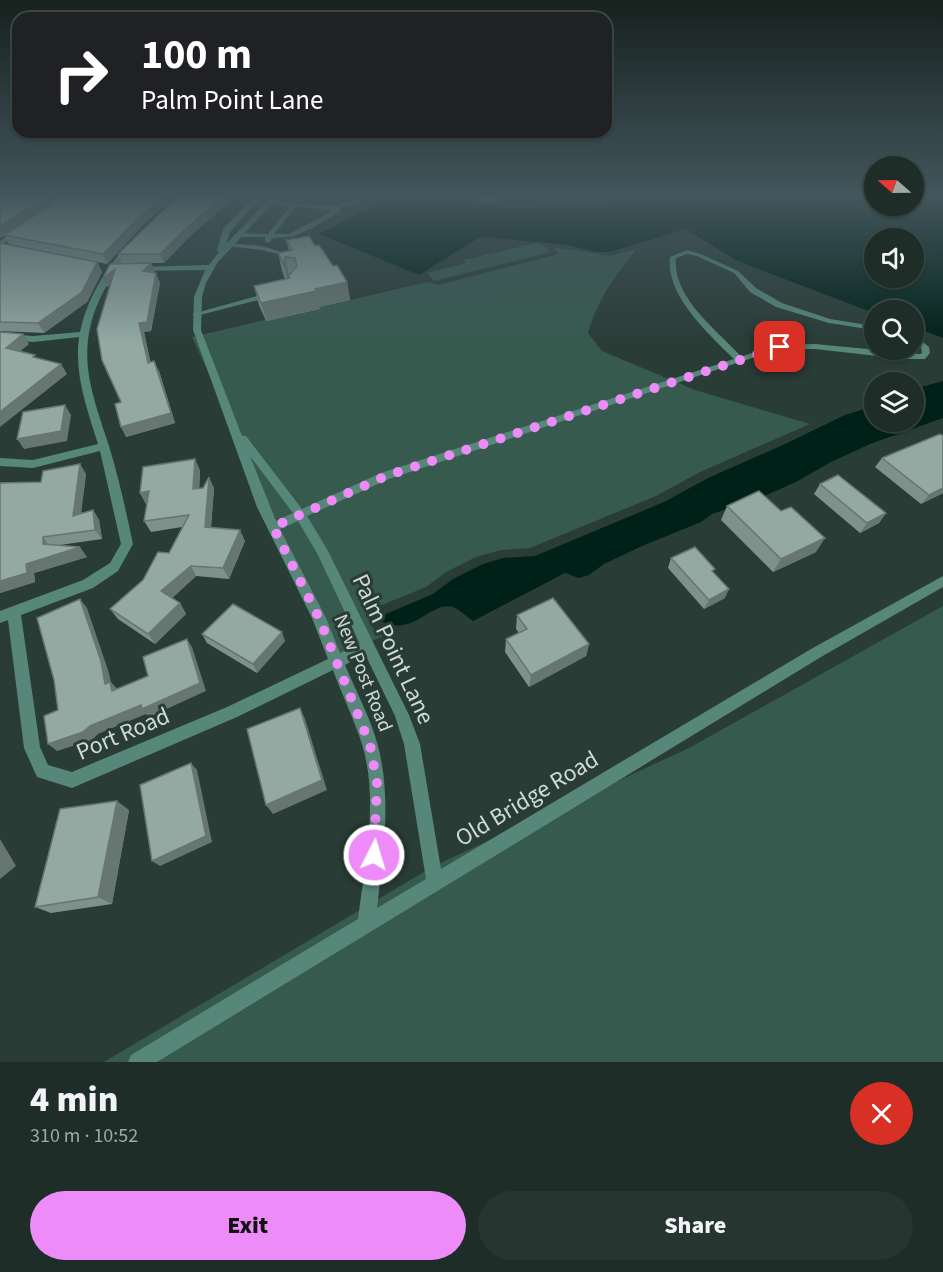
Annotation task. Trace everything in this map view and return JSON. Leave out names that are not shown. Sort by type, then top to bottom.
[{"type":"street","points":[[7,615],[88,584],[114,567],[127,544],[104,446],[84,377],[84,333],[106,268],[132,245]]},
{"type":"street","name":"New Post Road","points":[[228,245],[201,281],[196,314],[197,330],[263,507],[319,618],[370,745],[377,783],[377,832],[366,924]]},
{"type":"street","points":[[0,246],[11,249]]},
{"type":"street","points":[[106,268],[210,267]]},
{"type":"street","points":[[0,336],[33,339],[84,333]]},
{"type":"street","points":[[273,527],[386,476],[780,347]]},
{"type":"street","name":"Palm Point Lane","points":[[234,429],[300,514],[322,551],[367,648],[402,716],[412,744],[435,882]]},
{"type":"street","points":[[0,462],[33,464],[104,446]]},
{"type":"street","name":"Old Bridge Road","points":[[138,1062],[816,653],[943,581]]},
{"type":"street","name":"Port Road","points":[[7,615],[32,748],[43,771],[72,780],[232,711],[367,648]]},
{"type":"lane","points":[[268,245],[268,250]]},
{"type":"lane","points":[[224,248],[268,250],[284,256],[290,267]]},
{"type":"lane","points":[[740,360],[712,333],[688,303],[674,280],[670,264],[673,257],[687,252],[699,255],[736,272],[753,290],[779,305],[830,321],[864,326]]},
{"type":"lane","points":[[196,314],[277,293]]},
{"type":"lane","points":[[780,347],[810,346],[864,352]]},
{"type":"shaded area","points":[[345,245],[468,245],[419,275]]},
{"type":"shaded area","points":[[529,245],[543,245],[552,252],[434,281],[427,273],[466,263],[464,260]]},
{"type":"shaded area","points":[[563,245],[635,245],[610,252],[595,252]]},
{"type":"shaded area","points":[[711,245],[864,245],[864,288],[924,288],[924,245],[943,245],[943,338],[924,331],[924,300],[864,300],[864,309],[734,259]]},
{"type":"shaded area","points":[[553,247],[611,256],[637,249],[608,288],[592,321],[588,333],[602,351],[695,390],[810,424],[700,472],[656,496],[530,548],[501,550],[476,557],[446,572],[426,587],[377,607],[369,622],[372,627],[386,635],[338,656],[192,337],[427,282],[438,285],[559,254]]},
{"type":"shaded area","points":[[943,381],[943,418],[924,425],[924,386]]},
{"type":"shaded area","points":[[864,409],[864,432],[904,432],[870,444],[760,498],[712,514],[701,522],[604,564],[589,575],[579,578],[565,573],[473,621],[453,607],[445,607],[403,625],[381,621],[386,614],[433,594],[453,579],[483,564],[503,558],[535,556],[664,502],[708,478],[845,415]]},
{"type":"shaded area","points":[[943,606],[943,1062],[104,1062],[434,866],[689,748]]},
{"type":"building","points":[[0,245],[97,262],[82,292],[38,323],[0,322]]},
{"type":"building","points":[[54,245],[112,245],[103,254]]},
{"type":"building","points":[[128,245],[169,245],[160,254],[118,254]]},
{"type":"building","points":[[289,245],[319,245],[333,266],[337,265],[347,282],[261,303],[254,286],[290,278],[289,275],[297,266],[295,258],[285,257],[284,265],[278,253],[292,250]]},
{"type":"building","points":[[151,263],[143,271],[156,273],[147,322],[139,323],[148,363],[154,361],[171,413],[121,427],[115,404],[121,402],[102,360],[97,329],[115,269],[103,278],[110,264]]},
{"type":"building","points":[[0,332],[23,334],[6,348],[61,364],[0,412]]},
{"type":"building","points":[[65,405],[61,431],[17,439],[23,412]]},
{"type":"building","points":[[940,434],[943,436],[943,488],[929,495],[882,458]]},
{"type":"building","points":[[195,459],[193,489],[203,488],[209,477],[205,527],[240,530],[223,568],[191,566],[161,591],[180,603],[148,634],[110,609],[143,580],[158,552],[169,553],[189,515],[144,521],[149,491],[140,493],[143,467]]},
{"type":"building","points":[[80,464],[73,516],[93,510],[95,530],[43,537],[43,544],[80,547],[26,564],[27,573],[0,581],[0,483],[41,482],[43,471]]},
{"type":"building","points":[[838,475],[886,513],[867,523],[820,484]]},
{"type":"building","points":[[759,491],[781,511],[791,507],[825,538],[781,559],[727,506]]},
{"type":"building","points":[[695,547],[715,569],[712,571],[729,589],[709,600],[671,558]]},
{"type":"building","points":[[553,598],[589,644],[531,675],[506,639],[527,629],[517,615]]},
{"type":"building","points":[[80,599],[101,661],[105,684],[110,682],[112,691],[148,676],[143,657],[187,639],[200,683],[142,709],[141,705],[90,726],[83,732],[48,744],[44,716],[58,710],[54,680],[37,618]]},
{"type":"building","points":[[233,604],[282,632],[253,664],[202,634]]},
{"type":"building","points":[[300,708],[322,780],[266,805],[247,729]]},
{"type":"building","points":[[191,763],[206,836],[152,861],[140,785]]},
{"type":"building","points":[[117,801],[98,897],[35,907],[60,809]]},
{"type":"route","points":[[374,855],[377,832],[377,783],[370,745],[319,618],[273,527],[386,476],[780,347]]}]
